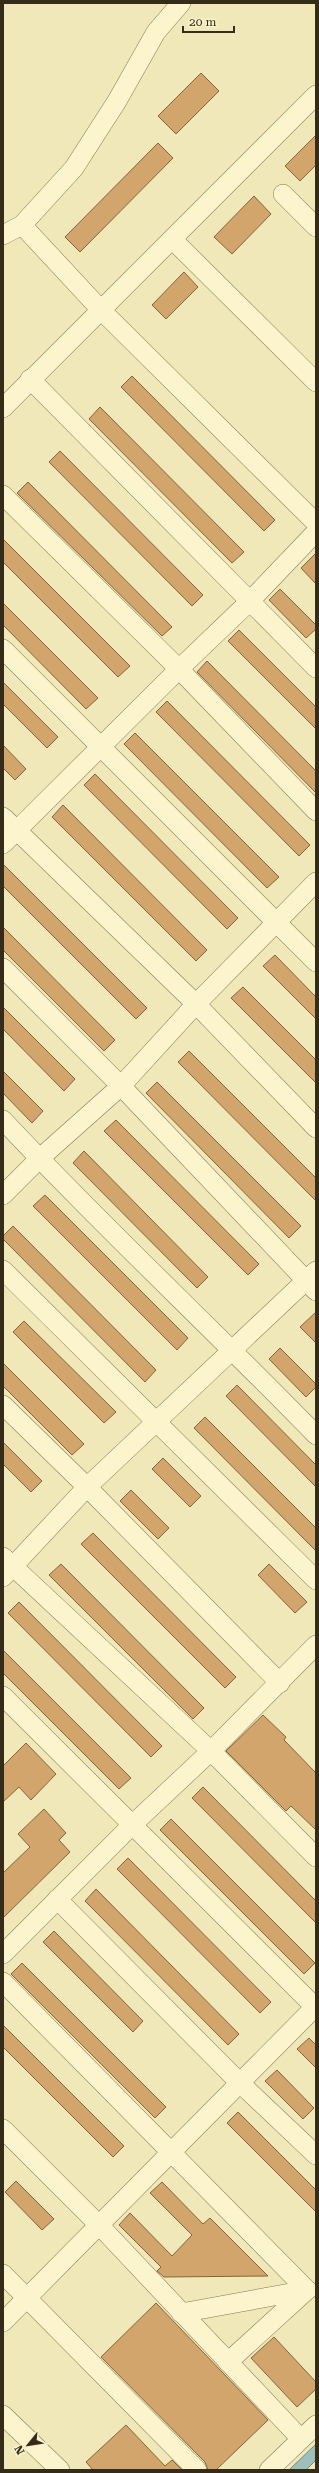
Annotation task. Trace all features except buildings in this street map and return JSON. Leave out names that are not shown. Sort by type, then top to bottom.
[{"type":"street","points":[[3,235],[22,225],[74,168],[117,101],[156,32],[181,3]]},
{"type":"street","points":[[3,408],[30,379],[173,240],[316,95]]},
{"type":"street","points":[[283,194],[316,227]]},
{"type":"street","points":[[22,225],[101,310],[316,523]]},
{"type":"street","points":[[173,240],[316,382]]},
{"type":"street","points":[[30,379],[316,668]]},
{"type":"street","points":[[3,495],[179,669],[316,812]]},
{"type":"street","points":[[3,844],[179,669],[250,602],[316,532]]},
{"type":"street","points":[[3,649],[316,962]]},
{"type":"street","points":[[3,817],[196,1004],[316,1128]]},
{"type":"street","points":[[3,1195],[39,1159],[122,1086],[196,1004],[316,882]]},
{"type":"street","points":[[3,968],[122,1086],[312,1281],[232,1348],[157,1422],[87,1487],[6,1568],[211,1752],[316,1857]]},
{"type":"street","points":[[3,1120],[39,1159],[232,1348],[316,1435]]},
{"type":"street","points":[[3,1270],[316,1580]]},
{"type":"street","points":[[3,1405],[87,1487],[280,1683]]},
{"type":"street","points":[[3,1954],[56,1899],[132,1825],[211,1752],[316,1645]]},
{"type":"street","points":[[3,1696],[316,2007],[239,2082],[100,2226],[3,2322]]},
{"type":"street","points":[[56,1899],[239,2082],[316,2155]]},
{"type":"street","points":[[3,1982],[171,2153],[311,2290]]},
{"type":"street","points":[[3,2129],[100,2226],[301,2439]]},
{"type":"street","points":[[3,2274],[196,2470]]},
{"type":"street","points":[[181,2313],[311,2290]]},
{"type":"street","points":[[228,2362],[311,2290]]},
{"type":"street","points":[[3,2415],[60,2470]]},
{"type":"street","points":[[269,2470],[316,2425]]},
{"type":"water","points":[[316,2444],[316,2460],[306,2470],[289,2470]]}]
